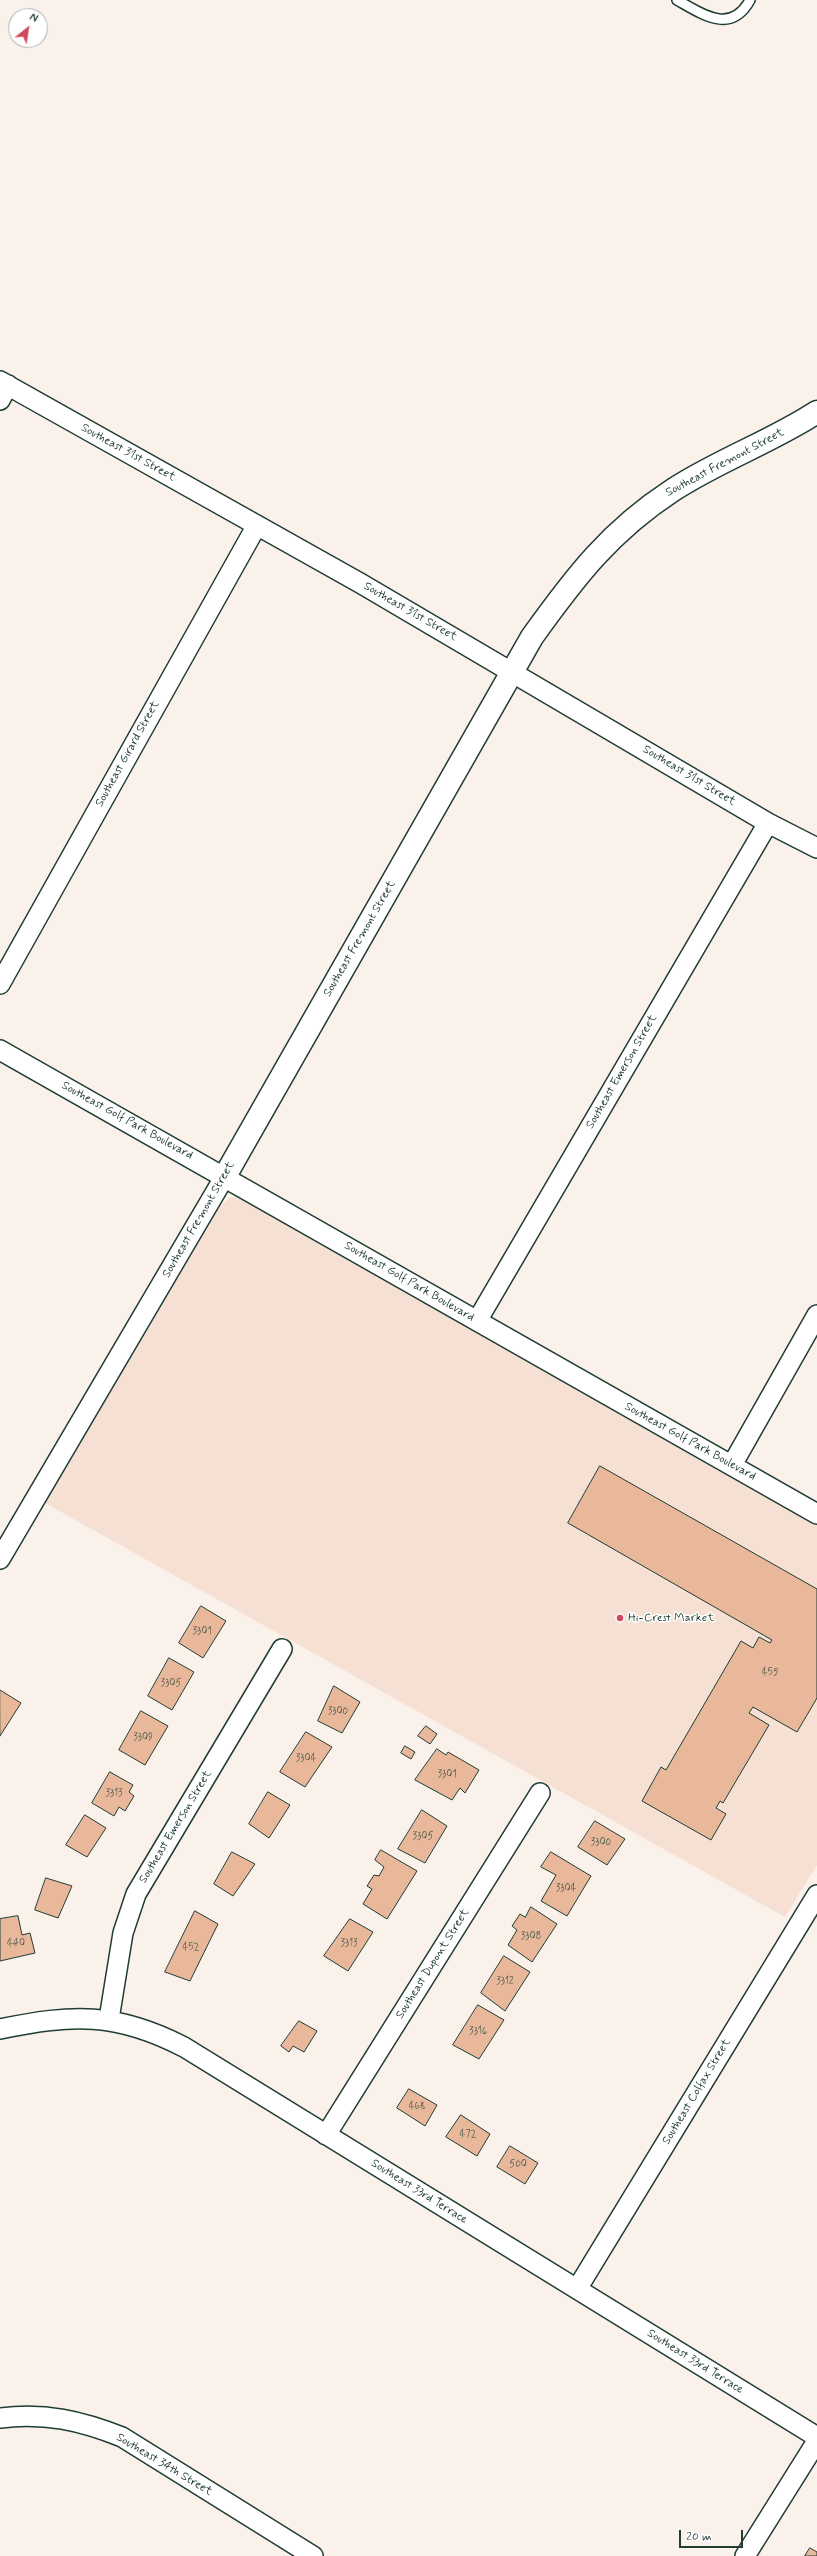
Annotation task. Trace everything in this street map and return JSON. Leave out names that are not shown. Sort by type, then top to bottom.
[{"type":"street","name":"Southeast 31st Street","points":[[3,389],[257,525],[513,671],[768,823],[817,848]]},
{"type":"street","name":"Southeast Fremont Street","points":[[0,1559],[225,1176],[532,637],[600,547],[635,516],[674,489],[817,412]]},
{"type":"street","name":"Southeast Girard Street","points":[[0,984],[257,525]]},
{"type":"street","name":"Southeast Emerson Street","points":[[477,1321],[768,823]]},
{"type":"street","name":"Southeast Golf Park Boulevard","points":[[0,1050],[225,1176],[817,1514]]},
{"type":"street","points":[[732,1465],[817,1315]]},
{"type":"street","name":"Southeast Emerson Street","points":[[109,2020],[123,1933],[136,1894],[282,1649]]},
{"type":"street","name":"Southeast Dupont Street","points":[[326,2135],[540,1793]]},
{"type":"street","name":"Southeast Colfax Street","points":[[577,2289],[817,1895]]},
{"type":"street","name":"Southeast 33rd Terrace","points":[[0,2028],[46,2019],[77,2017],[109,2020],[142,2028],[184,2047],[817,2437]]},
{"type":"street","name":"Southeast 34th Street","points":[[0,2418],[33,2416],[54,2417],[91,2425],[122,2437],[313,2556]]},
{"type":"street","points":[[745,2556],[817,2440]]},
{"type":"lane","points":[[677,0],[716,20],[734,17],[746,8],[750,0]]},
{"type":"shaded area","points":[[231,1197],[243,1200],[817,1525],[817,1865],[785,1917],[45,1503],[221,1205]]},
{"type":"building","points":[[600,1466],[817,1589],[817,1698],[797,1732],[753,1707],[749,1713],[769,1725],[723,1803],[720,1801],[716,1808],[726,1814],[711,1840],[642,1801],[661,1767],[666,1770],[741,1641],[753,1648],[759,1637],[770,1643],[772,1640],[568,1523]]},
{"type":"building","points":[[201,1606],[226,1621],[203,1658],[179,1643]]},
{"type":"building","points":[[169,1658],[194,1672],[172,1710],[148,1696]]},
{"type":"building","points":[[334,1686],[360,1702],[342,1733],[318,1721]]},
{"type":"building","points":[[0,1690],[21,1703],[0,1736]]},
{"type":"building","points":[[141,1711],[168,1726],[145,1765],[119,1750]]},
{"type":"building","points":[[426,1726],[437,1734],[430,1744],[418,1736]]},
{"type":"building","points":[[306,1732],[332,1747],[305,1787],[280,1772]]},
{"type":"building","points":[[405,1746],[415,1752],[411,1759],[401,1753]]},
{"type":"building","points":[[437,1749],[446,1755],[448,1752],[479,1770],[465,1793],[460,1788],[452,1800],[415,1780]]},
{"type":"building","points":[[110,1772],[133,1785],[129,1792],[134,1796],[125,1811],[119,1807],[114,1816],[92,1803]]},
{"type":"building","points":[[268,1792],[290,1805],[269,1838],[249,1824]]},
{"type":"building","points":[[422,1810],[447,1826],[425,1863],[398,1849]]},
{"type":"building","points":[[85,1815],[106,1828],[87,1857],[66,1845]]},
{"type":"building","points":[[595,1821],[625,1839],[607,1865],[578,1847]]},
{"type":"building","points":[[381,1850],[417,1871],[387,1919],[363,1904],[372,1889],[367,1886],[374,1875],[379,1876],[384,1867],[375,1860]]},
{"type":"building","points":[[232,1852],[255,1864],[233,1896],[214,1884]]},
{"type":"building","points":[[551,1852],[591,1876],[567,1916],[541,1901],[556,1875],[541,1867]]},
{"type":"building","points":[[46,1878],[72,1886],[58,1918],[35,1910]]},
{"type":"building","points":[[531,1907],[557,1924],[532,1962],[508,1945],[517,1930],[512,1926],[520,1914],[525,1917]]},
{"type":"building","points":[[195,1911],[218,1924],[190,1981],[165,1972]]},
{"type":"building","points":[[18,1916],[22,1935],[30,1933],[35,1953],[0,1961],[0,1919]]},
{"type":"building","points":[[350,1919],[373,1932],[348,1971],[324,1956]]},
{"type":"building","points":[[504,1956],[530,1972],[505,2011],[481,1993]]},
{"type":"building","points":[[478,2005],[504,2020],[479,2059],[453,2045]]},
{"type":"building","points":[[299,2021],[317,2031],[304,2052],[293,2046],[289,2052],[281,2046]]},
{"type":"building","points":[[409,2089],[437,2105],[425,2126],[397,2108]]},
{"type":"building","points":[[461,2115],[490,2134],[477,2156],[446,2137]]},
{"type":"building","points":[[510,2146],[538,2163],[525,2184],[497,2167]]},
{"type":"building","points":[[810,2548],[817,2552],[817,2556],[805,2556]]},
{"type":"place","name":"Hi-Crest Market","points":[[620,1618]]}]
